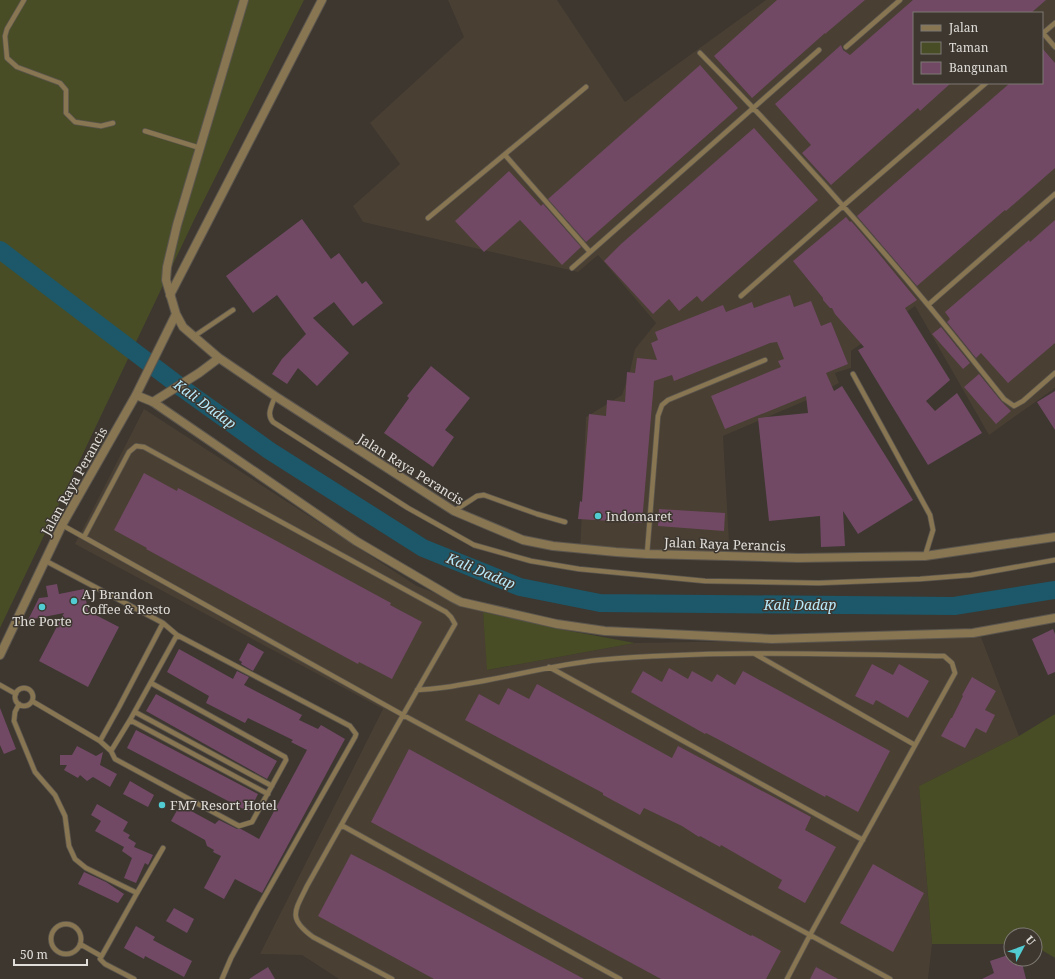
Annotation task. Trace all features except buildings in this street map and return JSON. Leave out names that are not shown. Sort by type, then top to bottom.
[{"type":"street","points":[[176,314],[166,280],[168,261],[177,225],[244,0]]},
{"type":"street","points":[[170,295],[322,0]]},
{"type":"street","name":"Jalan Raya Perancis","points":[[176,314],[184,327],[219,358],[275,396],[454,511],[523,540],[552,546],[616,552],[798,558],[926,556],[1055,537]]},
{"type":"street","name":"Jalan Raya Perancis","points":[[0,655],[62,525],[136,395],[176,314]]},
{"type":"street","points":[[152,402],[199,374],[219,358]]},
{"type":"street","points":[[136,395],[152,402],[356,541],[461,602],[557,624],[605,631],[772,639],[973,633],[1055,618]]},
{"type":"lane","points":[[24,0],[7,29],[5,36],[7,58],[17,66],[60,83],[66,90],[66,113],[75,122],[101,126],[113,123]]},
{"type":"lane","points":[[846,47],[900,0]]},
{"type":"lane","points":[[1055,23],[1043,34],[1055,47]]},
{"type":"lane","points":[[572,268],[819,50]]},
{"type":"lane","points":[[700,53],[753,107],[844,206],[928,305],[1004,399],[1014,406],[1023,401],[1055,373]]},
{"type":"lane","points":[[741,296],[985,84]]},
{"type":"lane","points":[[428,218],[586,87]]},
{"type":"lane","points":[[145,131],[200,148]]},
{"type":"lane","points":[[505,155],[590,252]]},
{"type":"lane","points":[[928,305],[1055,194]]},
{"type":"lane","points":[[193,336],[233,310]]},
{"type":"lane","points":[[647,554],[658,416],[662,405],[668,400],[765,360]]},
{"type":"lane","points":[[853,374],[930,515],[932,530],[926,556]]},
{"type":"lane","points":[[275,396],[269,412],[269,417],[277,424],[408,508],[474,545],[531,561],[579,569],[705,581],[819,583],[920,579],[971,575],[1055,560]]},
{"type":"lane","points":[[84,537],[129,452],[136,446],[144,446],[446,612],[451,617],[455,624],[307,886],[295,912],[296,921],[304,931],[392,979]]},
{"type":"lane","points":[[454,511],[477,496],[484,495],[536,514],[565,522]]},
{"type":"lane","points":[[62,525],[403,715],[890,979]]},
{"type":"lane","points":[[44,560],[163,623],[177,634],[350,726],[356,734],[258,908],[231,958],[222,979]]},
{"type":"lane","points":[[100,741],[163,623]]},
{"type":"lane","points":[[111,751],[151,683],[177,634]]},
{"type":"lane","points":[[417,690],[459,685],[548,667],[598,660],[754,654],[944,656],[952,663],[955,673],[787,979]]},
{"type":"lane","points":[[754,654],[915,745]]},
{"type":"lane","points":[[548,667],[863,840]]},
{"type":"lane","points":[[32,701],[100,741],[111,751],[116,759],[239,826],[252,822],[286,760],[286,757],[151,683]]},
{"type":"lane","points":[[0,685],[16,694]]},
{"type":"lane","points":[[16,694],[23,689],[28,689],[32,693],[32,701]]},
{"type":"lane","points":[[16,694],[16,699],[19,704],[26,706],[32,701]]},
{"type":"lane","points":[[19,704],[15,712],[14,721],[35,772],[55,795],[65,816],[69,846],[76,859],[86,868],[137,893]]},
{"type":"lane","points":[[134,712],[272,786]]},
{"type":"lane","points":[[130,720],[268,794]]},
{"type":"lane","points":[[341,825],[620,979]]},
{"type":"lane","points":[[133,978],[105,964],[100,959],[163,848]]},
{"type":"lane","points":[[61,924],[70,924],[77,928],[81,936],[80,944],[75,951],[67,954],[58,952],[52,946],[51,937],[54,929],[61,924]]},
{"type":"lane","points":[[80,944],[101,956]]},
{"type":"lane","points":[[122,979],[133,978]]},
{"type":"shaded area","points":[[448,0],[557,0],[625,102],[766,0],[1055,0],[1055,388],[989,435],[915,306],[851,351],[851,368],[835,373],[839,383],[805,401],[723,436],[730,559],[580,553],[586,417],[622,395],[635,349],[656,323],[598,255],[578,272],[363,222],[353,206],[400,164],[370,123],[464,37]]},
{"type":"shaded area","points":[[144,409],[417,586],[483,612],[488,670],[635,643],[981,637],[1019,736],[919,786],[932,944],[928,979],[339,979],[302,955],[260,954],[383,709],[75,544]]},
{"type":"green space","points":[[0,0],[304,0],[195,218],[0,628]]},
{"type":"green space","points":[[483,612],[559,629],[635,643],[487,670]]},
{"type":"green space","points":[[1055,714],[1055,958],[1043,951],[1043,927],[1003,927],[1003,944],[932,944],[919,786],[1019,736]]},
{"type":"waterway","name":"Kali Dadap","points":[[0,250],[182,388],[270,451],[423,548],[520,587],[600,603],[954,606],[1055,590]]},
{"type":"place","name":"Indomaret","points":[[598,516]]},
{"type":"place","name":"AJ Brandon Coffee & Resto","points":[[74,601]]},
{"type":"place","name":"The Porte","points":[[42,607]]},
{"type":"place","name":"FM7 Resort Hotel","points":[[162,805]]}]
